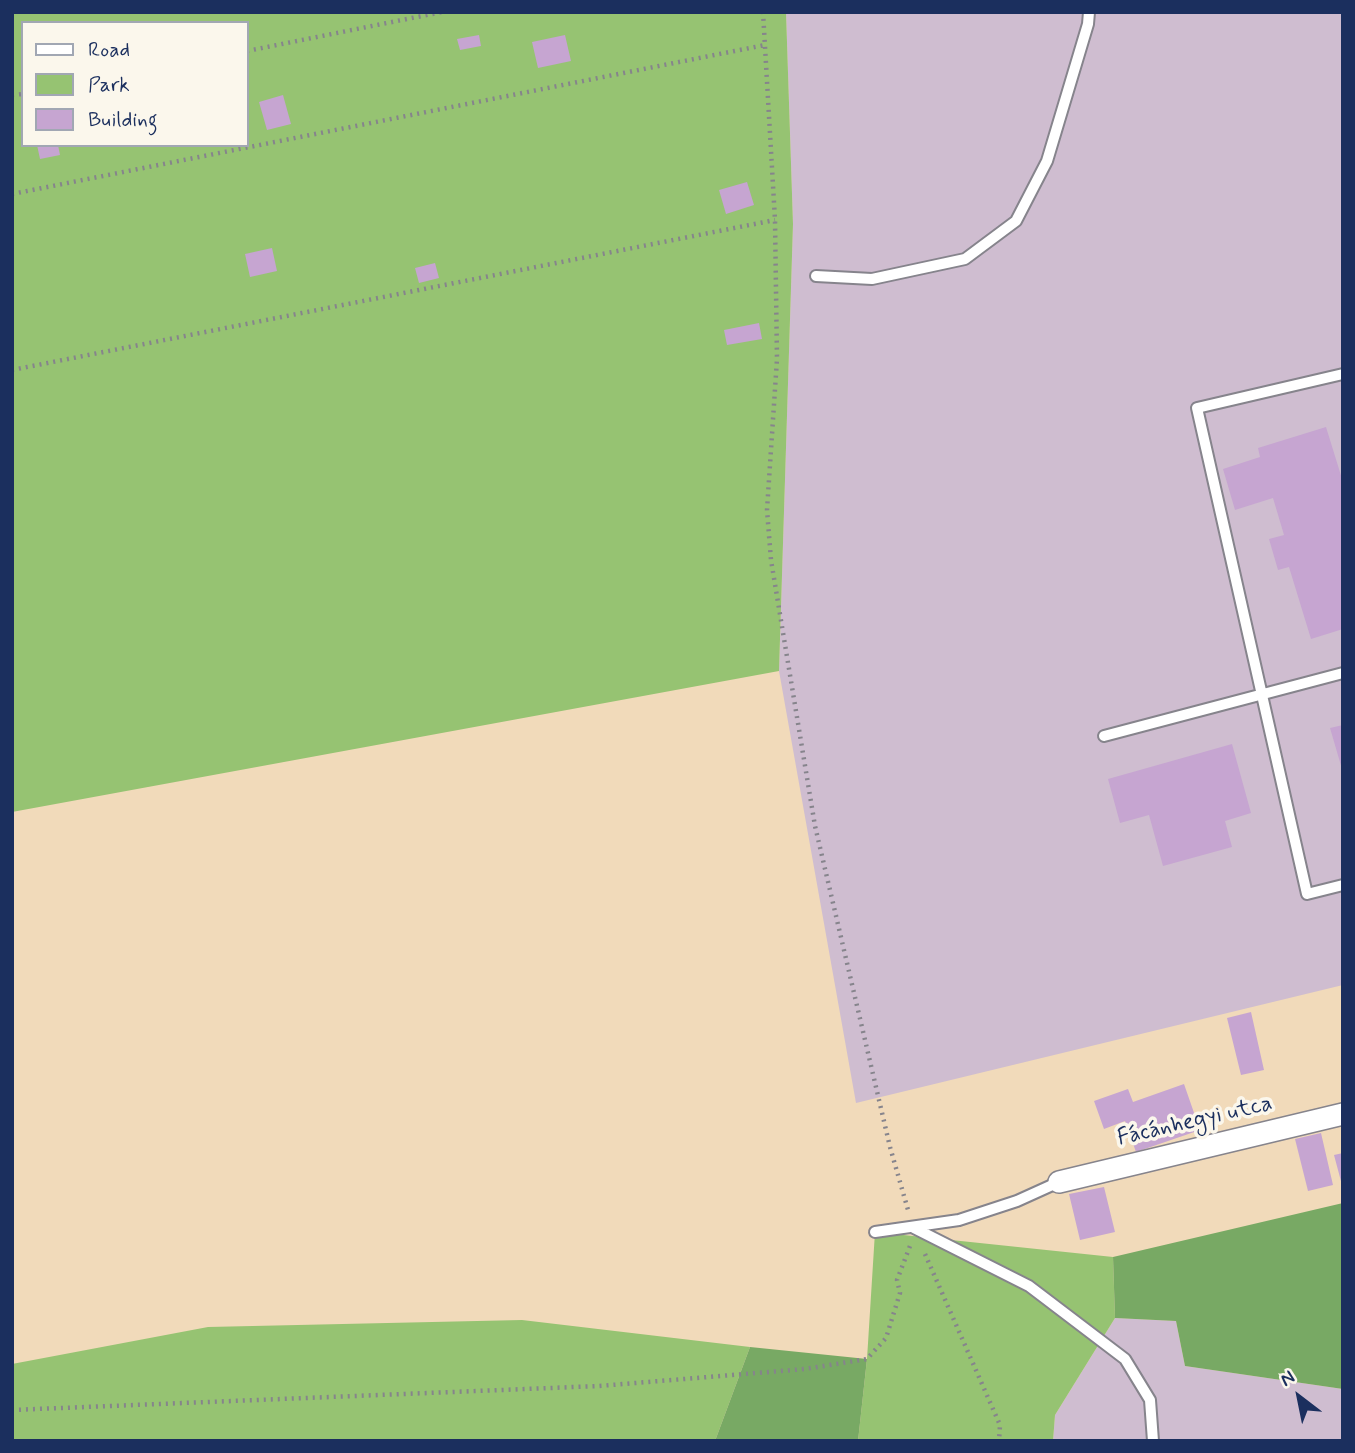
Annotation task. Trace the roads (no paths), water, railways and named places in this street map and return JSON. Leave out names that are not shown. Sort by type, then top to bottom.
[{"type":"street","name":"Fácánhegyi utca","points":[[1059,1182],[1343,1114]]},
{"type":"lane","points":[[816,276],[872,279],[965,260],[1016,221],[1047,162],[1090,12]]},
{"type":"lane","points":[[1343,374],[1197,408],[1307,894],[1343,885]]},
{"type":"lane","points":[[1104,736],[1343,673]]},
{"type":"lane","points":[[876,1232],[971,1217],[1017,1201],[1059,1182]]},
{"type":"lane","points":[[914,1228],[1029,1286],[1125,1359],[1150,1400],[1153,1441]]}]
